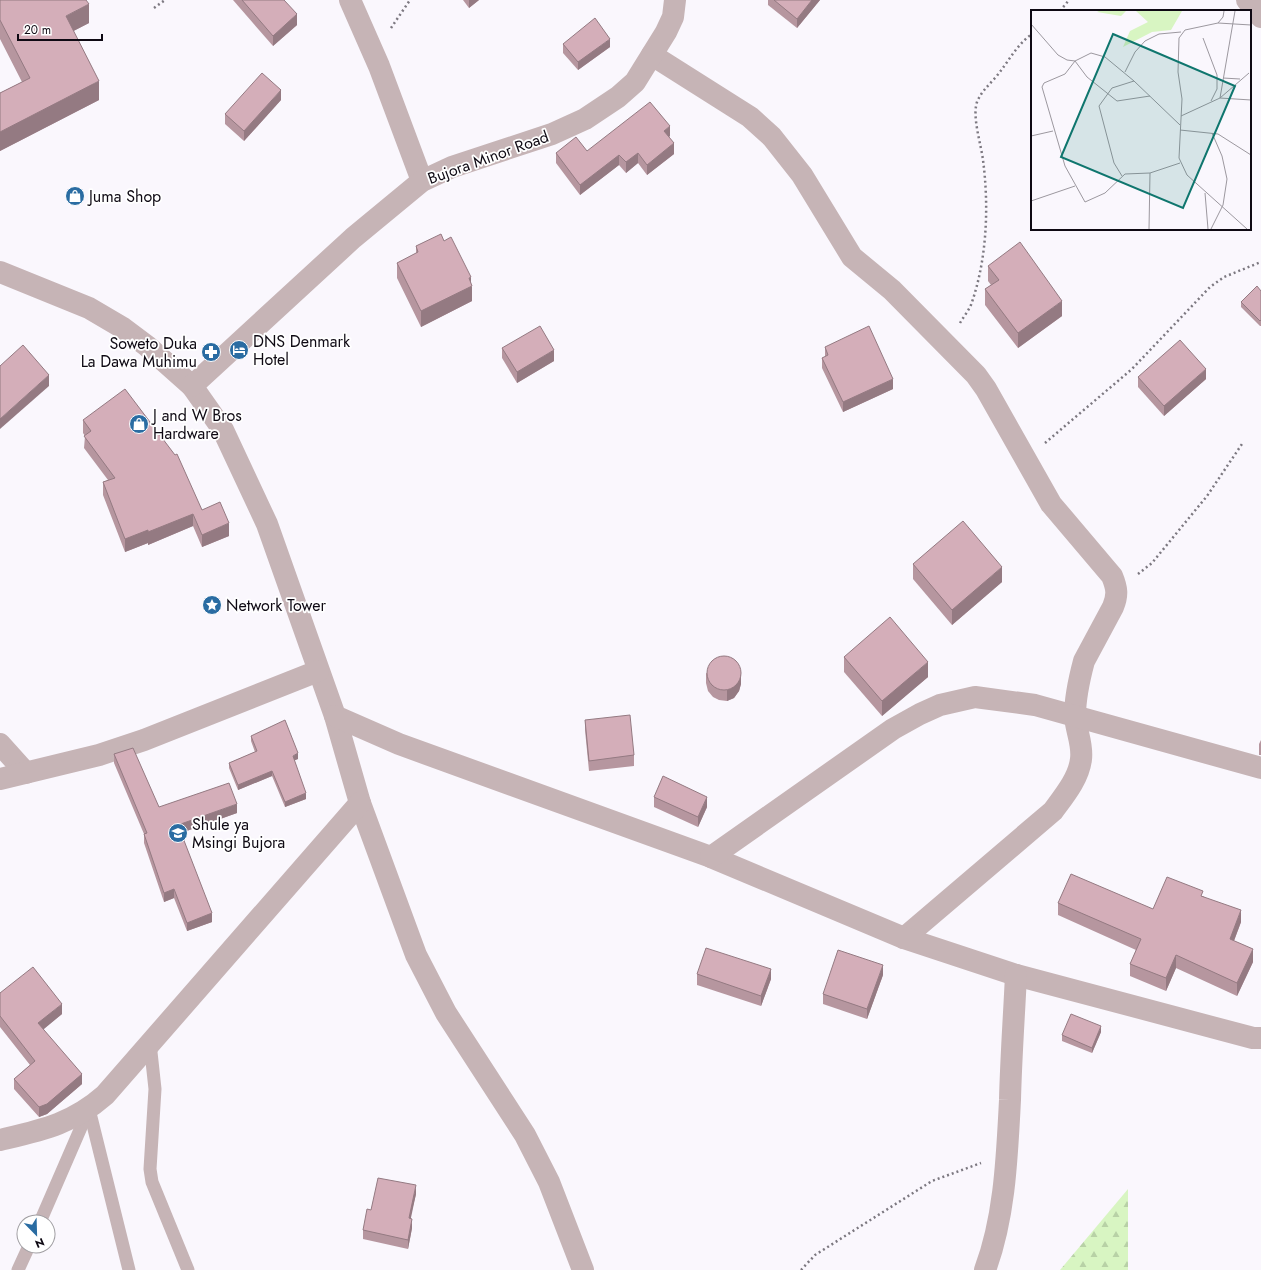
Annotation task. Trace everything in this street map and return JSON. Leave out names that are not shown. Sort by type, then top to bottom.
[{"type":"street","points":[[350,0],[374,54],[422,181]]},
{"type":"street","name":"Bujora Minor Road","points":[[192,386],[353,238],[422,181],[452,167],[552,134],[585,119],[618,97],[635,82],[652,55],[672,17],[675,0]]},
{"type":"street","points":[[1247,0],[1261,17]]},
{"type":"street","points":[[652,55],[750,117],[772,137],[802,175],[852,257],[892,290],[976,375],[986,389],[1027,459],[1057,514],[1104,565],[1112,576],[1117,588],[1117,598],[1113,607],[1084,661],[1075,716],[1081,747],[1081,759],[1079,768],[1068,790],[1053,811],[904,938]]},
{"type":"street","points":[[0,272],[89,308],[123,328],[147,346],[192,386],[223,430],[267,524],[335,716],[360,803],[416,955],[446,1013],[525,1134],[550,1182],[583,1270]]},
{"type":"street","points":[[0,779],[99,755],[144,740],[318,671]]},
{"type":"street","points":[[710,857],[894,729],[920,714],[940,705],[975,697],[1035,705],[1261,768]]},
{"type":"street","points":[[335,716],[399,744],[710,857],[904,938],[1016,975],[1174,1018],[1253,1038],[1261,1038]]},
{"type":"street","points":[[0,744],[26,773]]},
{"type":"street","points":[[0,1140],[53,1127],[90,1109],[105,1095],[360,803]]},
{"type":"street","points":[[985,1270],[995,1238],[1002,1196],[1006,1154],[1016,975]]},
{"type":"lane","points":[[150,1043],[155,1090],[150,1169],[152,1182],[188,1270]]},
{"type":"lane","points":[[44,1214],[90,1109]]},
{"type":"lane","points":[[90,1109],[129,1270]]},
{"type":"lane","points":[[18,1270],[25,1254]]},
{"type":"path","points":[[154,8],[165,0]]},
{"type":"path","points":[[374,54],[410,0]]},
{"type":"path","points":[[1061,10],[1069,0]]},
{"type":"path","points":[[947,346],[972,303],[981,263],[986,226],[985,185],[976,121],[976,103],[984,88],[995,78],[1023,40],[1031,35]]},
{"type":"path","points":[[1027,459],[1132,369],[1210,287],[1224,277],[1261,262]]},
{"type":"path","points":[[1117,588],[1144,569],[1160,554],[1207,496],[1242,444]]},
{"type":"path","points":[[801,1270],[815,1255],[932,1181],[1006,1154]]},
{"type":"green space","points":[[1128,1189],[1128,1270],[1060,1270]]},
{"type":"building","points":[[0,0],[86,0],[89,4],[66,16],[99,81],[0,132],[0,93],[30,78],[0,20]]},
{"type":"building","points":[[242,0],[284,0],[297,14],[273,36]]},
{"type":"building","points":[[774,0],[812,0],[797,19]]},
{"type":"building","points":[[595,18],[610,39],[578,62],[563,44]]},
{"type":"building","points":[[262,73],[281,90],[244,131],[225,114]]},
{"type":"building","points":[[650,102],[670,126],[664,131],[674,143],[647,165],[638,153],[626,162],[619,155],[580,185],[556,153],[576,137],[587,151]]},
{"type":"building","points":[[441,234],[444,241],[451,237],[471,277],[469,278],[472,286],[421,311],[397,263],[418,252],[416,246]]},
{"type":"building","points":[[1020,242],[1062,301],[1018,333],[985,289],[999,280],[988,266]]},
{"type":"building","points":[[1257,286],[1261,291],[1260,321],[1241,302]]},
{"type":"building","points":[[540,326],[554,350],[517,372],[502,348]]},
{"type":"building","points":[[869,326],[893,379],[843,402],[822,358],[828,355],[825,347]]},
{"type":"building","points":[[1180,340],[1206,369],[1164,406],[1138,377]]},
{"type":"building","points":[[23,345],[49,375],[0,419],[0,366]]},
{"type":"building","points":[[125,389],[175,455],[177,454],[202,510],[220,502],[229,523],[202,535],[193,514],[148,532],[148,530],[125,539],[103,482],[115,478],[84,436],[91,431],[83,420]]},
{"type":"building","points":[[963,521],[1002,567],[952,610],[913,564]]},
{"type":"building","points":[[890,617],[928,662],[882,701],[844,657]]},
{"type":"building","points":[[721,656],[727,656],[731,657],[738,663],[741,673],[740,680],[734,687],[727,690],[721,690],[717,689],[710,683],[707,676],[707,670],[708,666],[714,659]]},
{"type":"building","points":[[630,715],[634,755],[589,761],[585,720]]},
{"type":"building","points":[[285,720],[298,753],[293,756],[306,793],[285,802],[272,771],[238,785],[229,763],[257,751],[251,736]]},
{"type":"building","points":[[133,748],[159,807],[229,783],[237,804],[178,825],[212,913],[187,923],[174,889],[164,893],[144,834],[147,833],[114,754]]},
{"type":"building","points":[[663,776],[707,797],[698,817],[654,797]]},
{"type":"building","points":[[1071,874],[1153,909],[1167,877],[1203,891],[1201,896],[1241,910],[1230,939],[1253,949],[1237,983],[1176,955],[1166,978],[1130,964],[1141,939],[1058,903]]},
{"type":"building","points":[[706,948],[771,969],[761,996],[697,974]]},
{"type":"building","points":[[838,950],[883,965],[867,1009],[823,994]]},
{"type":"building","points":[[33,967],[62,1004],[38,1023],[82,1074],[47,1104],[39,1107],[14,1079],[35,1061],[0,1016],[0,993]]},
{"type":"building","points":[[1071,1014],[1101,1026],[1092,1048],[1062,1035]]},
{"type":"building","points":[[378,1178],[416,1185],[409,1218],[412,1219],[408,1240],[363,1230],[367,1209],[371,1210]]},
{"type":"place","name":"Juma Shop","points":[[75,196]]},
{"type":"place","name":"DNS Denmark Hotel","points":[[239,350]]},
{"type":"place","name":"Soweto Duka La Dawa Muhimu","points":[[211,352]]},
{"type":"place","name":"J and W Bros Hardware","points":[[139,424]]},
{"type":"place","name":"Network Tower","points":[[212,605]]},
{"type":"place","name":"Shule ya Msingi Bujora","points":[[178,833]]}]
